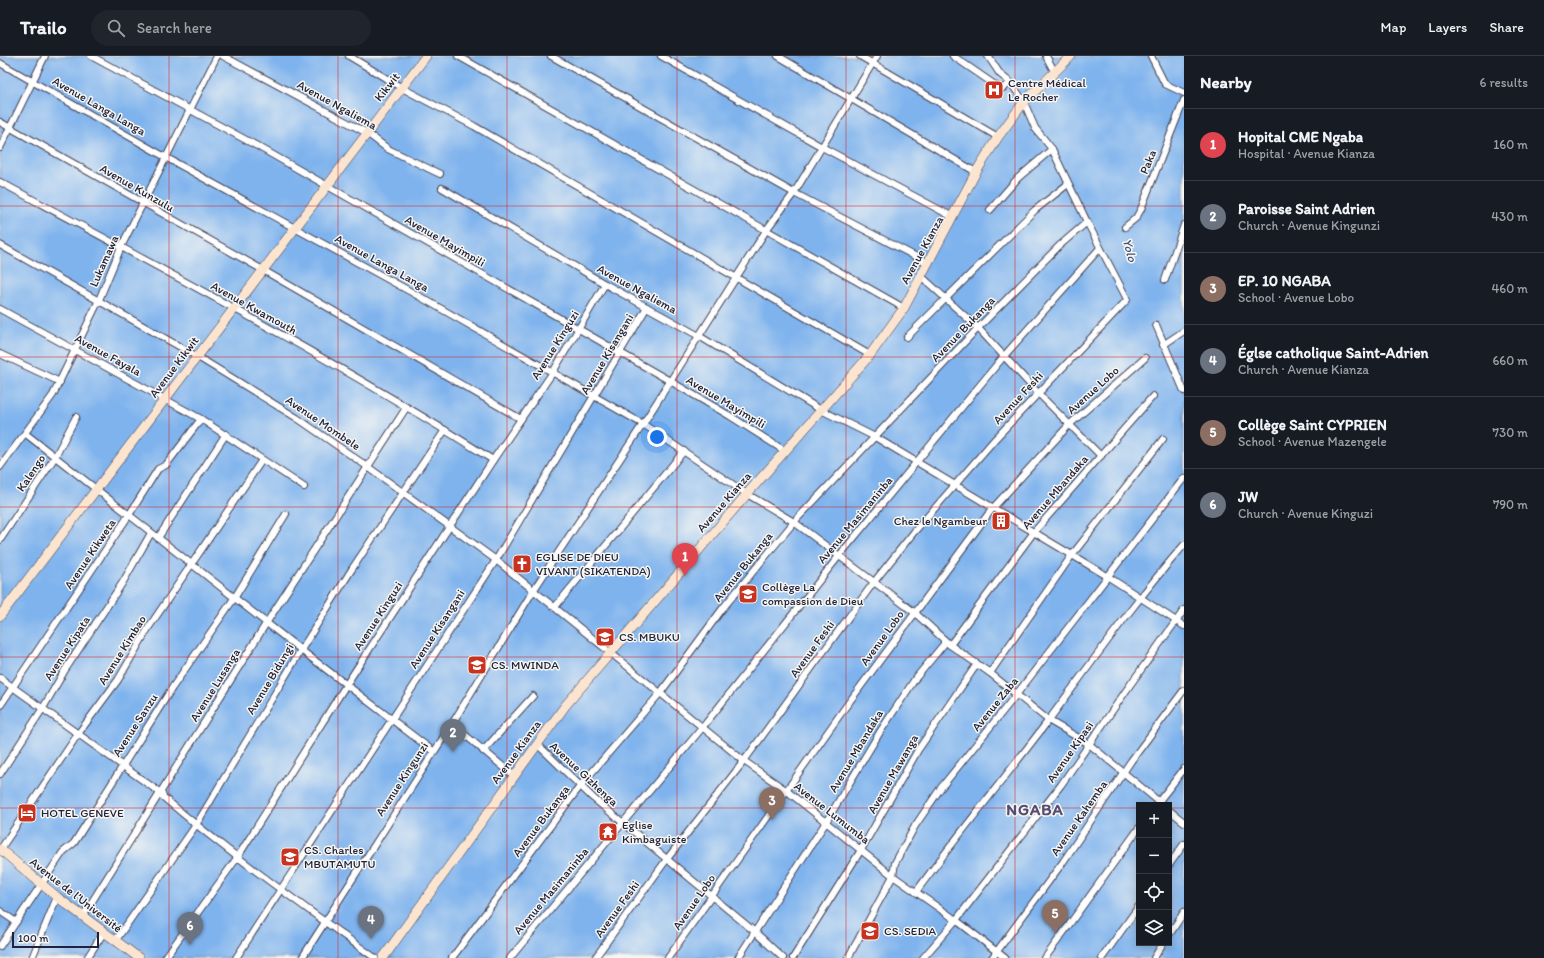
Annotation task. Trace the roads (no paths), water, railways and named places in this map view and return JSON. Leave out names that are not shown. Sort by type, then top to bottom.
[{"type":"street","points":[[0,148],[45,56]]},
{"type":"street","name":"Avenue Mayimpili","points":[[91,56],[190,111],[259,147],[621,353],[730,416],[785,451]]},
{"type":"street","name":"Lukamawa","points":[[0,467],[53,396],[99,300],[121,247],[144,205],[217,56]]},
{"type":"street","name":"Avenue Ngaliema","points":[[223,56],[367,132],[388,149],[440,174]]},
{"type":"street","points":[[349,56],[402,88],[474,126],[736,276],[870,355]]},
{"type":"street","name":"Kikwit","points":[[367,132],[426,56]]},
{"type":"street","points":[[458,56],[767,229],[904,308]]},
{"type":"street","points":[[551,56],[794,193],[928,263]]},
{"type":"street","points":[[660,56],[822,147],[953,217]]},
{"type":"street","points":[[778,56],[976,172]]},
{"type":"street","points":[[860,56],[998,137]]},
{"type":"street","name":"Avenue Kingunzi","points":[[302,958],[433,751],[452,724],[533,591],[643,424],[736,276],[767,229],[794,193],[877,56]]},
{"type":"street","points":[[953,56],[1001,89],[1011,83]]},
{"type":"street","points":[[988,56],[1000,74],[1011,83],[1024,102],[1035,128],[1052,150],[1100,248]]},
{"type":"street","points":[[1046,56],[1057,68]]},
{"type":"street","name":"Avenue Kianza","points":[[383,958],[536,744],[565,706],[747,494],[870,355],[904,308],[976,172],[998,137],[1024,102],[1057,68],[1071,56]]},
{"type":"street","points":[[1151,56],[1165,84],[1184,93]]},
{"type":"street","name":"Avenue Langa Langa","points":[[0,63],[166,158],[424,299],[643,424],[747,494],[794,522],[914,612],[950,645],[990,673],[1048,720],[1090,744],[1157,802]]},
{"type":"street","name":"Paka","points":[[1125,227],[1136,218],[1141,209],[1184,100]]},
{"type":"street","name":"Avenue Kunzulu","points":[[0,122],[144,205],[263,270]]},
{"type":"street","name":"Avenue Kikwit","points":[[0,616],[198,357],[294,228],[327,187],[367,132]]},
{"type":"street","points":[[990,210],[1018,178],[1052,150]]},
{"type":"street","name":"Avenue Kwamouth","points":[[0,182],[234,309],[445,430],[493,460]]},
{"type":"street","points":[[907,337],[1035,210],[1068,184]]},
{"type":"street","name":"Avenue Ngaliema","points":[[442,188],[604,284],[699,336],[821,410],[875,437],[953,486],[1107,576],[1184,626]]},
{"type":"street","name":"Avenue Bukanga","points":[[452,958],[581,785],[661,692],[723,608],[794,522],[978,328],[1059,246],[1087,222]]},
{"type":"street","points":[[1165,280],[1184,225]]},
{"type":"street","name":"Avenue Mombele","points":[[0,245],[198,357],[296,418],[368,466],[450,528],[496,560],[611,653]]},
{"type":"street","name":"Avenue Feshi","points":[[595,958],[667,859],[744,761],[874,582],[953,486],[1038,393],[1125,304],[1126,297],[1100,248]]},
{"type":"street","name":"Avenue Masimaninba","points":[[510,958],[702,728],[839,556],[1004,356],[1100,248]]},
{"type":"street","points":[[263,270],[521,418]]},
{"type":"street","points":[[921,276],[978,328],[1069,426],[1101,456]]},
{"type":"street","name":"Avenue Kinguzi","points":[[165,958],[238,858],[346,685],[493,460],[553,372],[579,330],[604,284]]},
{"type":"street","name":"Avenue Kisangani","points":[[236,958],[496,560],[621,353],[647,307]]},
{"type":"street","name":"Avenue Fayala","points":[[0,309],[76,349],[201,419],[226,434],[262,460],[304,487]]},
{"type":"street","points":[[1156,325],[1184,391]]},
{"type":"street","points":[[1164,344],[1184,331]]},
{"type":"street","points":[[0,354],[60,382]]},
{"type":"street","name":"Avenue Lobo","points":[[668,958],[914,612],[992,509],[1069,426],[1145,358]]},
{"type":"street","name":"Avenue Mbandaka","points":[[950,645],[1034,532],[1153,396]]},
{"type":"street","name":"Avenue Lusanga","points":[[83,916],[162,794],[267,622],[406,408]]},
{"type":"street","name":"Kalengo","points":[[0,540],[55,457],[76,417]]},
{"type":"street","name":"Avenue Kikweta","points":[[0,706],[129,515],[158,469],[166,466],[201,419]]},
{"type":"street","name":"Avenue Bidungi","points":[[116,940],[196,825],[352,568],[445,430]]},
{"type":"street","points":[[26,434],[301,650],[433,751]]},
{"type":"street","points":[[158,538],[226,434]]},
{"type":"street","points":[[990,673],[1072,555],[1163,439]]},
{"type":"street","points":[[555,607],[684,451]]},
{"type":"street","name":"Avenue Kimbao","points":[[0,850],[78,734],[118,680],[149,627],[262,460]]},
{"type":"street","name":"Avenue Zaba","points":[[848,958],[893,876],[895,863],[915,826],[940,788],[1016,695],[1184,478]]},
{"type":"street","name":"Avenue Sanzu","points":[[0,946],[63,852],[74,843],[172,688],[235,597],[286,514]]},
{"type":"street","name":"Avenue Kipata","points":[[0,774],[127,575],[151,533]]},
{"type":"street","points":[[916,892],[955,838],[1048,720],[1095,656],[1184,545]]},
{"type":"street","name":"Avenue Kipasi","points":[[923,958],[956,920],[1034,820],[1090,744],[1184,610]]},
{"type":"street","name":"Avenue Mbandaka","points":[[738,958],[826,822],[885,725],[915,679],[944,644],[944,640]]},
{"type":"street","name":"Avenue Lumumba","points":[[611,653],[661,692],[702,728],[744,761],[787,791],[893,876],[956,920],[1005,958]]},
{"type":"street","name":"Avenue Mawanga","points":[[793,958],[861,850],[918,750],[977,664]]},
{"type":"street","points":[[0,678],[162,794],[163,797],[196,825],[238,858],[375,958]]},
{"type":"street","name":"Avenue Kahemba","points":[[992,958],[1184,690]]},
{"type":"street","points":[[483,751],[533,696]]},
{"type":"street","points":[[452,724],[513,776]]},
{"type":"street","name":"Avenue Gizhenga","points":[[536,744],[622,823],[755,932],[783,958]]},
{"type":"street","points":[[1160,802],[1184,769]]},
{"type":"street","points":[[1172,812],[1184,822]]},
{"type":"street","points":[[1045,958],[1136,832]]},
{"type":"street","points":[[1172,861],[1184,844]]},
{"type":"street","name":"Avenue de l’Université","points":[[0,850],[57,897],[138,958]]},
{"type":"street","points":[[32,958],[57,897]]},
{"type":"street","points":[[1102,958],[1136,910]]},
{"type":"street","points":[[0,911],[16,922]]},
{"type":"street","points":[[1172,930],[1184,912]]},
{"type":"street","points":[[87,958],[104,932]]},
{"type":"street","points":[[1154,958],[1162,946]]},
{"type":"water","name":"Yolo","points":[[0,56],[1184,56],[1184,958],[0,958]]},
{"type":"place","name":"Centre Médical Le Rocher","points":[[994,90]]},
{"type":"place","name":"Chez le Ngambeur","points":[[1001,521]]},
{"type":"place","name":"EGLISE DE DIEU VIVANT (SIKATENDA)","points":[[522,564]]},
{"type":"place","name":"Hopital CME Ngaba","points":[[685,576]]},
{"type":"place","name":"Collège La compassion de Dieu","points":[[748,594]]},
{"type":"place","name":"CS. MBUKU","points":[[605,637]]},
{"type":"place","name":"CS. MWINDA","points":[[477,665]]},
{"type":"place","name":"Paroisse Saint Adrien","points":[[453,752]]},
{"type":"place","name":"HOTEL GENEVE","points":[[27,813]]},
{"type":"place","name":"EP. 10 NGABA","points":[[772,820]]},
{"type":"place","name":"Eglise Kimbaguiste","points":[[608,832]]},
{"type":"place","name":"CS. Charles MBUTAMUTU","points":[[290,857]]},
{"type":"place","name":"CS. SEDIA","points":[[870,931]]},
{"type":"place","name":"Collège Saint CYPRIEN","points":[[1055,933]]},
{"type":"place","name":"Églse catholique Saint-Adrien","points":[[371,939]]},
{"type":"place","name":"JW","points":[[190,945]]},
{"type":"district","name":"NGABA","points":[[1035,809]]}]
